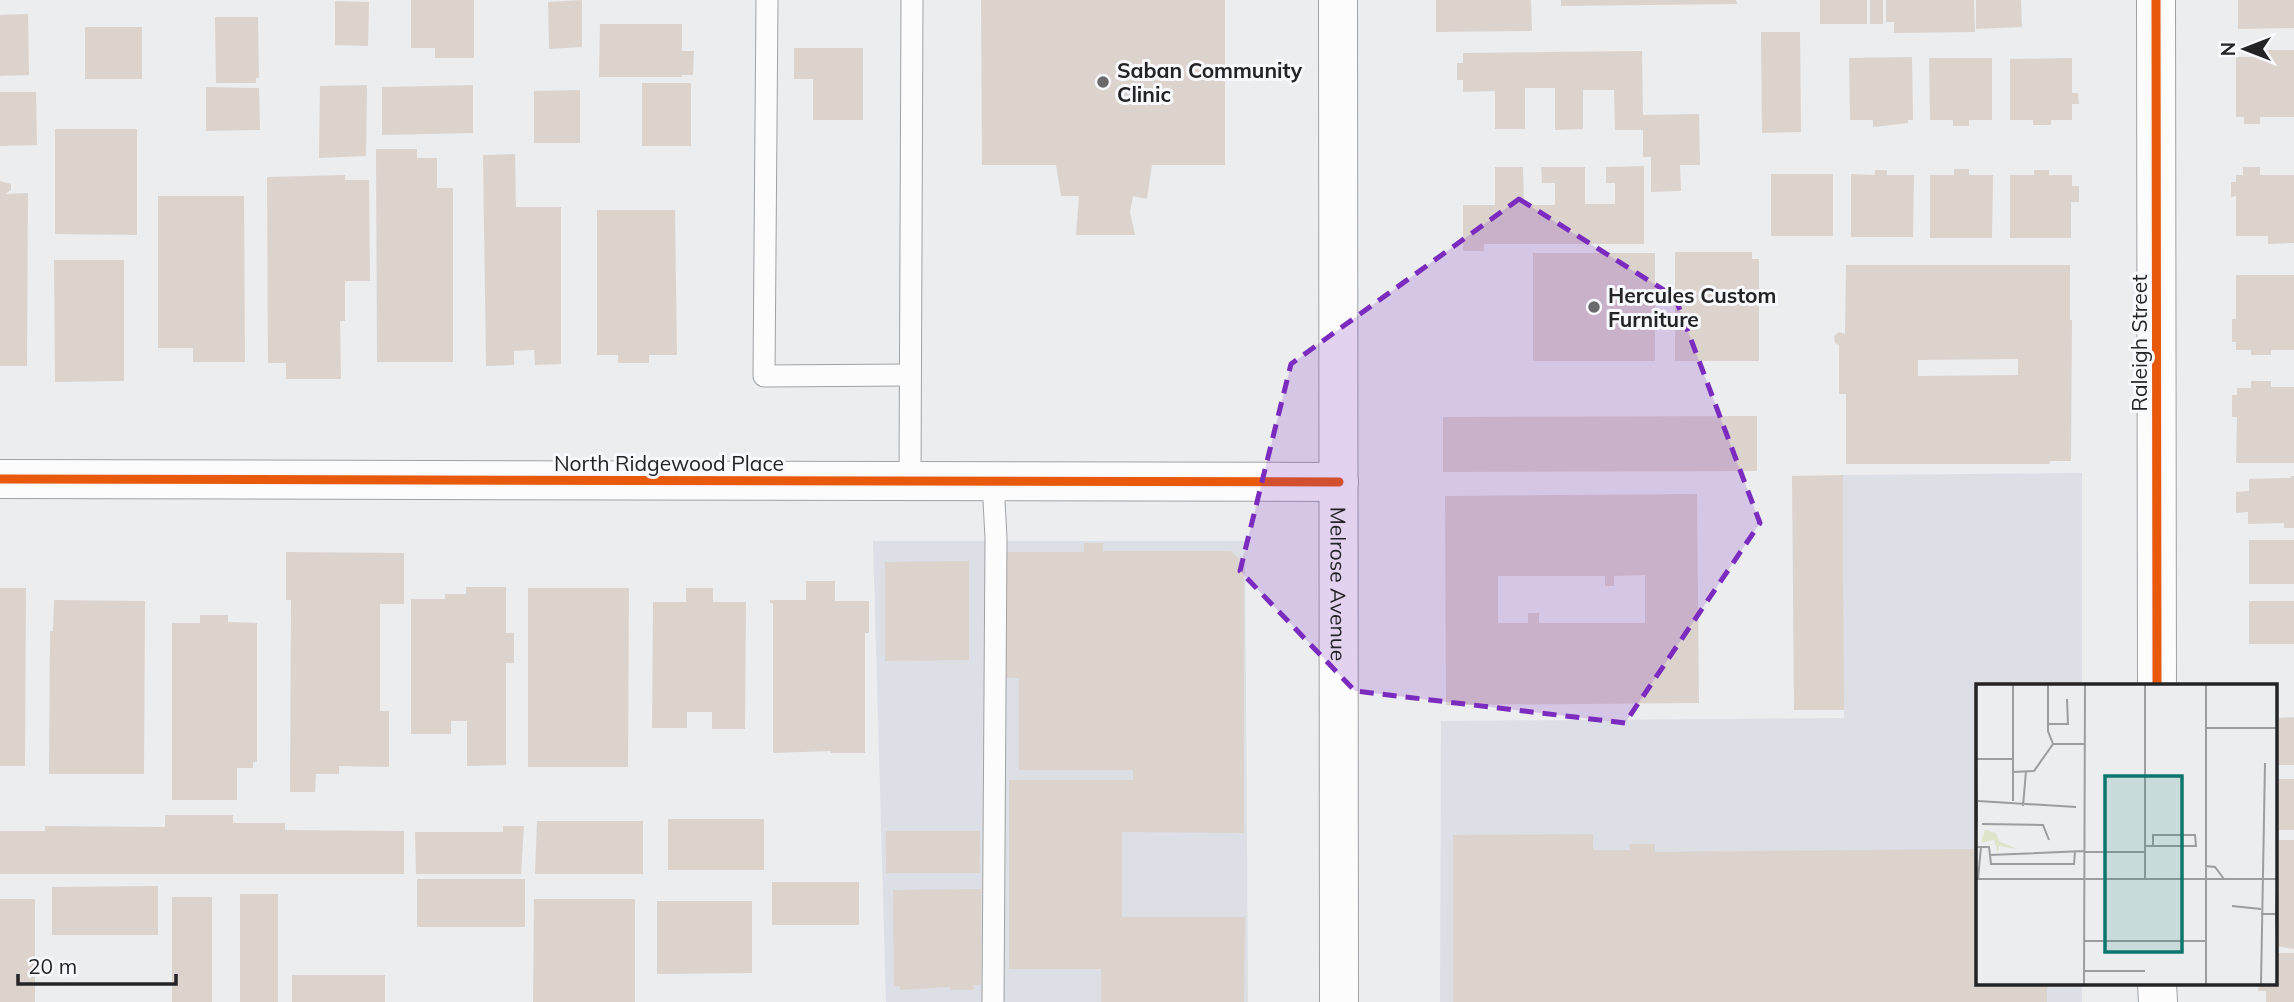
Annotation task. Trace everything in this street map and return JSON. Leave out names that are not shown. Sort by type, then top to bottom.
[{"type":"street","name":"Melrose Avenue","points":[[1339,0],[1339,1002]]},
{"type":"street","name":"Raleigh Street","points":[[2156,0],[2157,684]]},
{"type":"street","name":"North Ridgewood Place","points":[[0,479],[1339,482]]},
{"type":"street","points":[[2158,984],[2158,1002]]},
{"type":"lane","points":[[767,0],[764,376],[909,375]]},
{"type":"lane","points":[[909,481],[912,0]]},
{"type":"lane","points":[[993,482],[996,538],[993,1002]]},
{"type":"highlighted area","points":[[1519,199],[1675,297],[1760,523],[1625,723],[1355,691],[1240,571],[1291,364]]},
{"type":"shaded area","points":[[2082,473],[2082,684],[1976,684],[1976,984],[2082,984],[2082,1002],[1440,1002],[1441,721],[1844,718],[1843,475]]},
{"type":"shaded area","points":[[873,541],[1245,541],[1248,1002],[886,1002]]},
{"type":"building","points":[[411,0],[474,0],[474,58],[435,58],[435,48],[411,48]]},
{"type":"building","points":[[582,0],[582,47],[549,49],[548,2]]},
{"type":"building","name":"Saban Community Clinic","points":[[981,0],[1225,0],[1225,165],[1152,165],[1147,199],[1133,196],[1130,212],[1135,235],[1076,235],[1079,196],[1061,196],[1056,165],[982,165]]},
{"type":"building","points":[[1436,0],[1531,0],[1532,31],[1436,32]]},
{"type":"building","points":[[1561,0],[1736,0],[1737,4],[1561,6]]},
{"type":"building","points":[[1820,0],[1867,0],[1867,24],[1820,24]]},
{"type":"building","points":[[1870,0],[1883,0],[1883,24],[1870,24]]},
{"type":"building","points":[[1886,0],[1974,0],[1975,32],[1894,33],[1894,22],[1886,22]]},
{"type":"building","points":[[1976,0],[2021,0],[2022,27],[1976,29]]},
{"type":"building","points":[[2238,0],[2294,0],[2294,28],[2238,29]]},
{"type":"building","points":[[335,1],[369,2],[368,46],[335,45]]},
{"type":"building","points":[[28,14],[29,75],[0,76],[0,15]]},
{"type":"building","points":[[215,17],[258,17],[259,78],[256,78],[256,83],[216,83]]},
{"type":"building","points":[[600,24],[682,24],[682,51],[694,51],[693,75],[599,77]]},
{"type":"building","points":[[85,27],[142,27],[142,79],[85,79]]},
{"type":"building","points":[[1761,32],[1800,32],[1801,132],[1762,133]]},
{"type":"building","points":[[794,48],[863,48],[863,120],[813,120],[813,79],[794,79]]},
{"type":"building","points":[[2266,50],[2294,50],[2294,117],[2260,117],[2260,124],[2244,124],[2244,117],[2236,117],[2236,57],[2266,57]]},
{"type":"building","points":[[1642,51],[1643,115],[1699,114],[1700,165],[1680,165],[1681,191],[1651,192],[1651,157],[1643,157],[1643,130],[1615,130],[1614,90],[1583,90],[1583,129],[1555,130],[1555,88],[1525,88],[1525,129],[1495,129],[1495,91],[1463,92],[1463,80],[1457,80],[1457,63],[1463,63],[1463,53]]},
{"type":"building","points":[[1912,57],[1913,120],[1873,127],[1873,120],[1850,120],[1849,58]]},
{"type":"building","points":[[1929,58],[1992,58],[1992,120],[1969,120],[1969,126],[1953,126],[1953,120],[1930,120]]},
{"type":"building","points":[[2072,58],[2072,93],[2078,93],[2079,104],[2072,104],[2072,120],[2051,120],[2051,125],[2033,125],[2033,120],[2010,120],[2010,59]]},
{"type":"building","points":[[642,83],[691,83],[691,146],[642,146]]},
{"type":"building","points":[[367,85],[366,156],[319,158],[320,86]]},
{"type":"building","points":[[473,85],[473,133],[382,135],[382,87]]},
{"type":"building","points":[[206,87],[259,88],[260,130],[206,131]]},
{"type":"building","points":[[580,90],[580,143],[534,143],[534,91]]},
{"type":"building","points":[[0,92],[36,92],[37,145],[0,146]]},
{"type":"building","points":[[55,129],[137,129],[137,235],[55,234]]},
{"type":"building","points":[[376,149],[417,149],[417,158],[437,158],[437,188],[453,188],[453,362],[377,362]]},
{"type":"building","points":[[515,154],[516,207],[561,207],[561,364],[535,365],[534,350],[514,351],[514,365],[486,366],[483,155]]},
{"type":"building","points":[[1644,166],[1644,244],[1484,244],[1484,251],[1463,251],[1463,205],[1495,205],[1495,167],[1523,167],[1524,205],[1555,205],[1555,183],[1542,183],[1541,167],[1585,167],[1585,204],[1615,204],[1615,183],[1606,183],[1606,167]]},
{"type":"building","points":[[2243,167],[2260,167],[2260,175],[2294,175],[2294,243],[2268,244],[2268,236],[2236,236],[2236,196],[2231,197],[2231,182],[2236,182],[2236,175],[2243,175]]},
{"type":"building","points":[[1954,169],[1969,169],[1969,175],[1993,175],[1992,238],[1930,238],[1930,175],[1954,175]]},
{"type":"building","points":[[1875,170],[1887,170],[1887,175],[1914,175],[1913,237],[1851,237],[1851,174],[1875,175]]},
{"type":"building","points":[[2034,170],[2049,170],[2049,175],[2072,175],[2072,186],[2079,186],[2079,202],[2071,202],[2071,238],[2010,238],[2010,175],[2034,175]]},
{"type":"building","points":[[1771,174],[1833,174],[1833,236],[1771,236]]},
{"type":"building","points":[[345,175],[345,180],[369,180],[370,281],[345,281],[345,321],[340,321],[341,379],[286,379],[286,363],[268,363],[267,177]]},
{"type":"building","points":[[0,181],[11,184],[11,190],[5,194],[28,193],[27,366],[0,366]]},
{"type":"building","points":[[158,196],[244,196],[245,362],[193,362],[193,348],[158,348]]},
{"type":"building","points":[[597,210],[675,210],[677,355],[649,355],[649,363],[618,363],[618,355],[597,355]]},
{"type":"building","points":[[1675,252],[1752,252],[1752,259],[1759,259],[1759,361],[1675,361]]},
{"type":"building","name":"Hercules Custom Furniture","points":[[1533,253],[1655,253],[1655,361],[1533,361]]},
{"type":"building","points":[[54,260],[124,260],[124,381],[55,382]]},
{"type":"building","points":[[1846,265],[2070,265],[2071,461],[2050,461],[2050,464],[1846,464],[1846,394],[1839,394],[1839,345],[1835,343],[1834,336],[1839,332],[1845,334]],"holes":[[[2018,359],[2018,375],[1918,376],[1918,360]]]},
{"type":"building","points":[[2236,275],[2294,275],[2294,350],[2271,350],[2271,355],[2251,355],[2251,350],[2236,350],[2236,342],[2232,342],[2232,319],[2236,319]]},
{"type":"building","points":[[2251,381],[2271,381],[2271,387],[2294,387],[2294,463],[2236,463],[2237,417],[2232,417],[2232,395],[2237,395],[2237,388],[2251,388]]},
{"type":"building","points":[[1757,416],[1757,471],[1443,472],[1443,417]]},
{"type":"building","points":[[1843,475],[1844,710],[1794,710],[1792,476]]},
{"type":"building","points":[[2294,476],[2294,528],[2284,528],[2284,523],[2248,524],[2248,512],[2236,513],[2236,492],[2249,491],[2249,479]]},
{"type":"building","points":[[1697,494],[1699,703],[1446,705],[1445,496]],"holes":[[[1645,575],[1645,623],[1539,623],[1539,613],[1528,613],[1528,623],[1498,623],[1498,576],[1605,576],[1605,586],[1614,586],[1614,576]]]},
{"type":"building","points":[[2249,540],[2294,540],[2294,584],[2249,584]]},
{"type":"building","points":[[1084,543],[1103,543],[1103,551],[1231,551],[1244,564],[1244,833],[1122,832],[1122,917],[1245,917],[1244,1002],[1101,1002],[1101,969],[1009,969],[1009,780],[1133,780],[1133,770],[1019,770],[1019,678],[1006,678],[1006,552],[1084,552]]},
{"type":"building","points":[[286,552],[404,553],[404,604],[380,604],[380,711],[389,711],[389,767],[339,766],[339,774],[316,774],[315,792],[290,792],[291,600],[286,600]]},
{"type":"building","points":[[969,561],[969,660],[885,661],[885,562]]},
{"type":"building","points":[[806,581],[835,581],[835,601],[869,601],[869,633],[865,633],[865,753],[773,753],[773,603],[770,603],[770,600],[806,600]]},
{"type":"building","points":[[466,587],[506,587],[506,633],[514,633],[514,663],[506,663],[506,765],[467,766],[467,721],[451,721],[451,734],[411,734],[411,599],[445,599],[445,594],[466,594]]},
{"type":"building","points":[[0,588],[26,588],[25,766],[0,766]]},
{"type":"building","points":[[528,588],[629,588],[628,767],[528,767]]},
{"type":"building","points":[[686,588],[713,588],[713,602],[746,602],[745,729],[712,729],[712,712],[687,712],[687,728],[652,728],[653,602],[686,602]]},
{"type":"building","points":[[54,600],[145,601],[144,774],[49,774],[50,631],[53,631]]},
{"type":"building","points":[[2249,601],[2294,601],[2294,644],[2249,644]]},
{"type":"building","points":[[200,615],[228,615],[228,622],[257,623],[257,762],[253,762],[253,768],[237,768],[237,800],[172,800],[172,623],[200,623]]},
{"type":"building","points":[[2294,717],[2294,765],[2276,765],[2276,718]]},
{"type":"building","points":[[2276,779],[2294,779],[2294,830],[2276,830]]},
{"type":"building","points":[[165,815],[233,815],[233,823],[285,823],[285,830],[404,831],[404,874],[0,874],[0,831],[45,831],[45,826],[165,827]]},
{"type":"building","points":[[668,819],[764,819],[764,870],[668,870]]},
{"type":"building","points":[[537,821],[643,821],[643,874],[535,874]]},
{"type":"building","points":[[503,826],[524,826],[521,874],[416,874],[415,832],[503,832]]},
{"type":"building","points":[[886,831],[980,831],[980,873],[886,873]]},
{"type":"building","points":[[1593,834],[1593,850],[1630,850],[1629,844],[1655,844],[1655,852],[1976,849],[1976,984],[2047,984],[2047,1002],[1453,1002],[1453,835]]},
{"type":"building","points":[[2279,840],[2294,840],[2294,949],[2276,946]]},
{"type":"building","points":[[417,879],[525,879],[525,927],[417,927]]},
{"type":"building","points":[[772,882],[859,882],[859,925],[772,925]]},
{"type":"building","points":[[158,886],[158,935],[52,935],[52,887]]},
{"type":"building","points":[[981,889],[981,985],[973,985],[974,990],[950,990],[950,987],[900,990],[900,986],[894,986],[893,890]]},
{"type":"building","points":[[240,894],[278,894],[278,1002],[240,1002]]},
{"type":"building","points":[[172,897],[212,897],[212,1002],[172,1002]]},
{"type":"building","points":[[0,899],[35,899],[35,1002],[0,1002]]},
{"type":"building","points":[[534,899],[635,899],[635,1002],[533,1002]]},
{"type":"building","points":[[657,901],[752,901],[752,973],[657,974]]},
{"type":"building","points":[[2276,953],[2294,953],[2294,1002],[2266,1002],[2266,991],[2258,991],[2259,984],[2276,984]]},
{"type":"building","points":[[292,975],[385,975],[385,1002],[292,1002]]},
{"type":"cycle path","points":[[2156,0],[2157,684]]},
{"type":"cycle path","points":[[0,479],[1339,482]]},
{"type":"place","name":"Saban Community Clinic","points":[[1103,82]]},
{"type":"place","name":"Hercules Custom Furniture","points":[[1594,307]]}]
